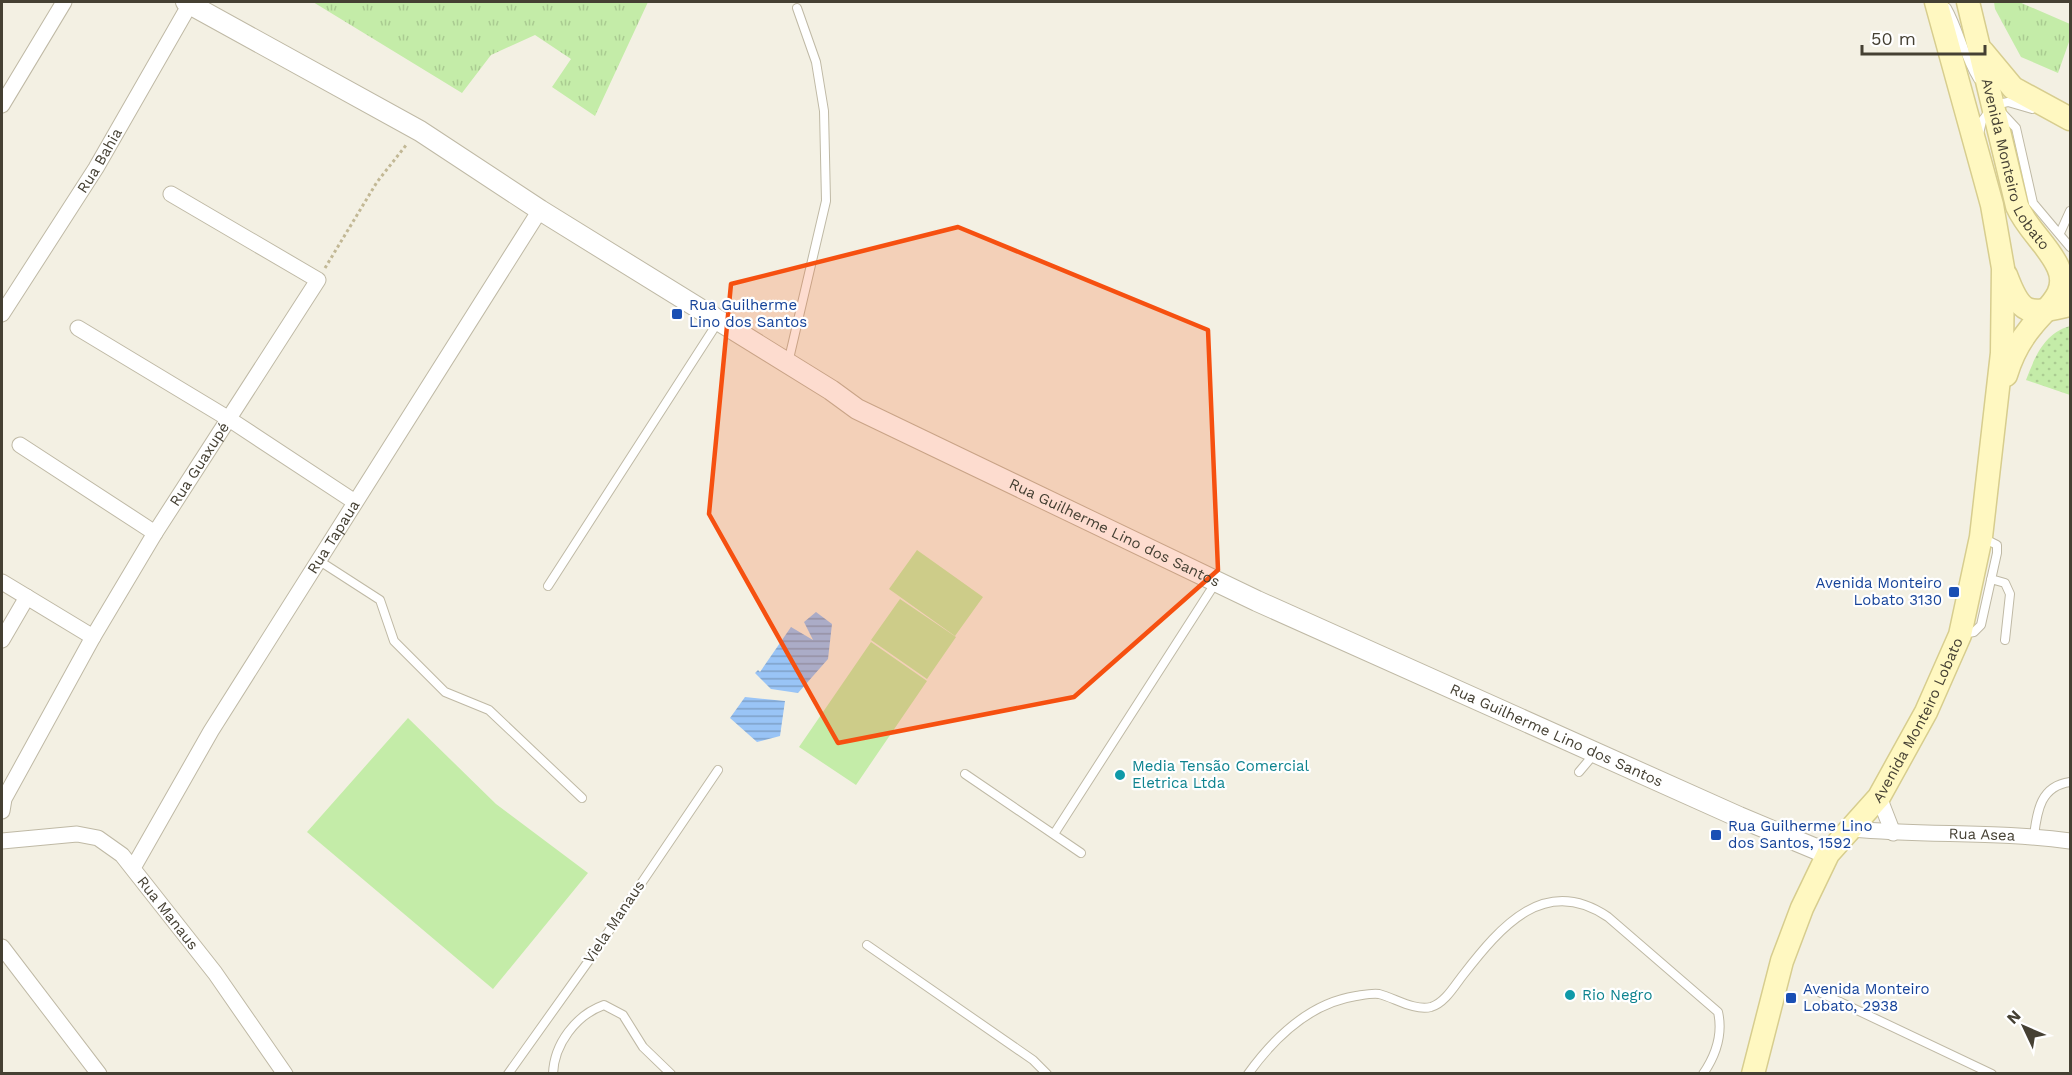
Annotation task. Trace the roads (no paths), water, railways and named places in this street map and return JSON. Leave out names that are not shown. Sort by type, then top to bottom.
[{"type":"main road","name":"Avenida Monteiro Lobato","points":[[1753,1074],[1782,961],[1802,908],[1828,854],[1879,798],[1926,712],[1960,635],[1981,537],[2002,353],[2003,268],[2000,238],[1936,2]]},
{"type":"main road","name":"Avenida Monteiro Lobato","points":[[1968,2],[2017,206],[2024,222],[2057,264],[2061,273],[2059,292],[2019,345],[2008,369],[1996,411]]},
{"type":"main road","points":[[1977,45],[2013,88],[2070,120]]},
{"type":"main road","points":[[2003,268],[2021,308],[2035,313],[2070,305]]},
{"type":"street","points":[[2,105],[64,2]]},
{"type":"street","name":"Rua Guilherme Lino dos Santos","points":[[188,3],[420,131],[540,210],[831,390],[857,409],[1216,582],[1594,753],[1828,854]]},
{"type":"street","name":"Rua Bahia","points":[[2,314],[96,168],[188,3]]},
{"type":"street","name":"Rua Guaxupé","points":[[2,803],[93,637],[155,533],[318,280],[171,194]]},
{"type":"street","name":"Rua Tapaua","points":[[133,868],[211,730],[540,210]]},
{"type":"street","points":[[78,328],[229,419],[355,502]]},
{"type":"street","points":[[20,445],[155,533]]},
{"type":"street","points":[[2,582],[93,637]]},
{"type":"street","points":[[2,640],[27,597]]},
{"type":"street","points":[[1879,798],[1893,833]]},
{"type":"street","name":"Rua Asea","points":[[1853,829],[1893,833],[2034,836],[2070,841]]},
{"type":"street","name":"Rua Manaus","points":[[2,841],[77,834],[98,838],[122,855],[215,973],[285,1074]]},
{"type":"street","points":[[2,947],[99,1074]]},
{"type":"lane","points":[[1943,2],[1955,22],[1968,63],[1994,105],[2016,128],[2033,203],[2070,247]]},
{"type":"lane","points":[[787,364],[826,201],[822,102],[816,62],[797,8]]},
{"type":"lane","points":[[1974,149],[1982,121],[1994,105],[2008,102],[2070,120]]},
{"type":"lane","points":[[2060,233],[2070,211]]},
{"type":"lane","points":[[2060,233],[2070,233]]},
{"type":"lane","points":[[548,586],[718,321]]},
{"type":"lane","points":[[1960,635],[1974,632],[1981,625],[1991,579],[1997,545],[1981,537]]},
{"type":"lane","points":[[318,560],[380,600],[394,641],[445,692],[489,710],[582,798]]},
{"type":"lane","points":[[1991,579],[2008,587],[2010,594],[2005,640]]},
{"type":"lane","points":[[1054,834],[1216,582]]},
{"type":"lane","points":[[1579,772],[1594,753]]},
{"type":"lane","name":"Viela Manaus","points":[[508,1074],[590,959],[718,770]]},
{"type":"lane","points":[[965,774],[1080,853]]},
{"type":"lane","points":[[2034,836],[2037,812],[2045,794],[2058,784],[2070,782]]},
{"type":"lane","points":[[1248,1074],[1262,1055],[1293,1024],[1337,999],[1376,993],[1418,1007],[1433,1006],[1446,996],[1505,926],[1533,908],[1552,901],[1574,901],[1590,905],[1608,917],[1718,1012],[1721,1026],[1718,1042],[1703,1074]]},
{"type":"lane","points":[[867,945],[1033,1060],[1047,1074]]},
{"type":"lane","points":[[1821,993],[1992,1074]]},
{"type":"lane","points":[[553,1074],[553,1062],[567,1033],[584,1015],[604,1005],[623,1015],[643,1047],[671,1074]]},
{"type":"water","points":[[816,612],[832,624],[828,659],[798,693],[771,689],[755,673],[758,670],[760,672],[791,627],[813,640],[804,622]]},
{"type":"water","points":[[745,697],[785,701],[780,736],[757,742],[730,718]]},
{"type":"place","name":"Rua Guilherme Lino dos Santos","points":[[677,314]]},
{"type":"place","name":"Avenida Monteiro Lobato 3130","points":[[1954,592]]},
{"type":"place","name":"Media Tensão Comercial Eletrica Ltda","points":[[1120,775]]},
{"type":"place","name":"Rua Guilherme Lino dos Santos, 1592","points":[[1716,835]]},
{"type":"place","name":"Rio Negro","points":[[1570,995]]},
{"type":"place","name":"Avenida Monteiro Lobato, 2938","points":[[1791,998]]}]
